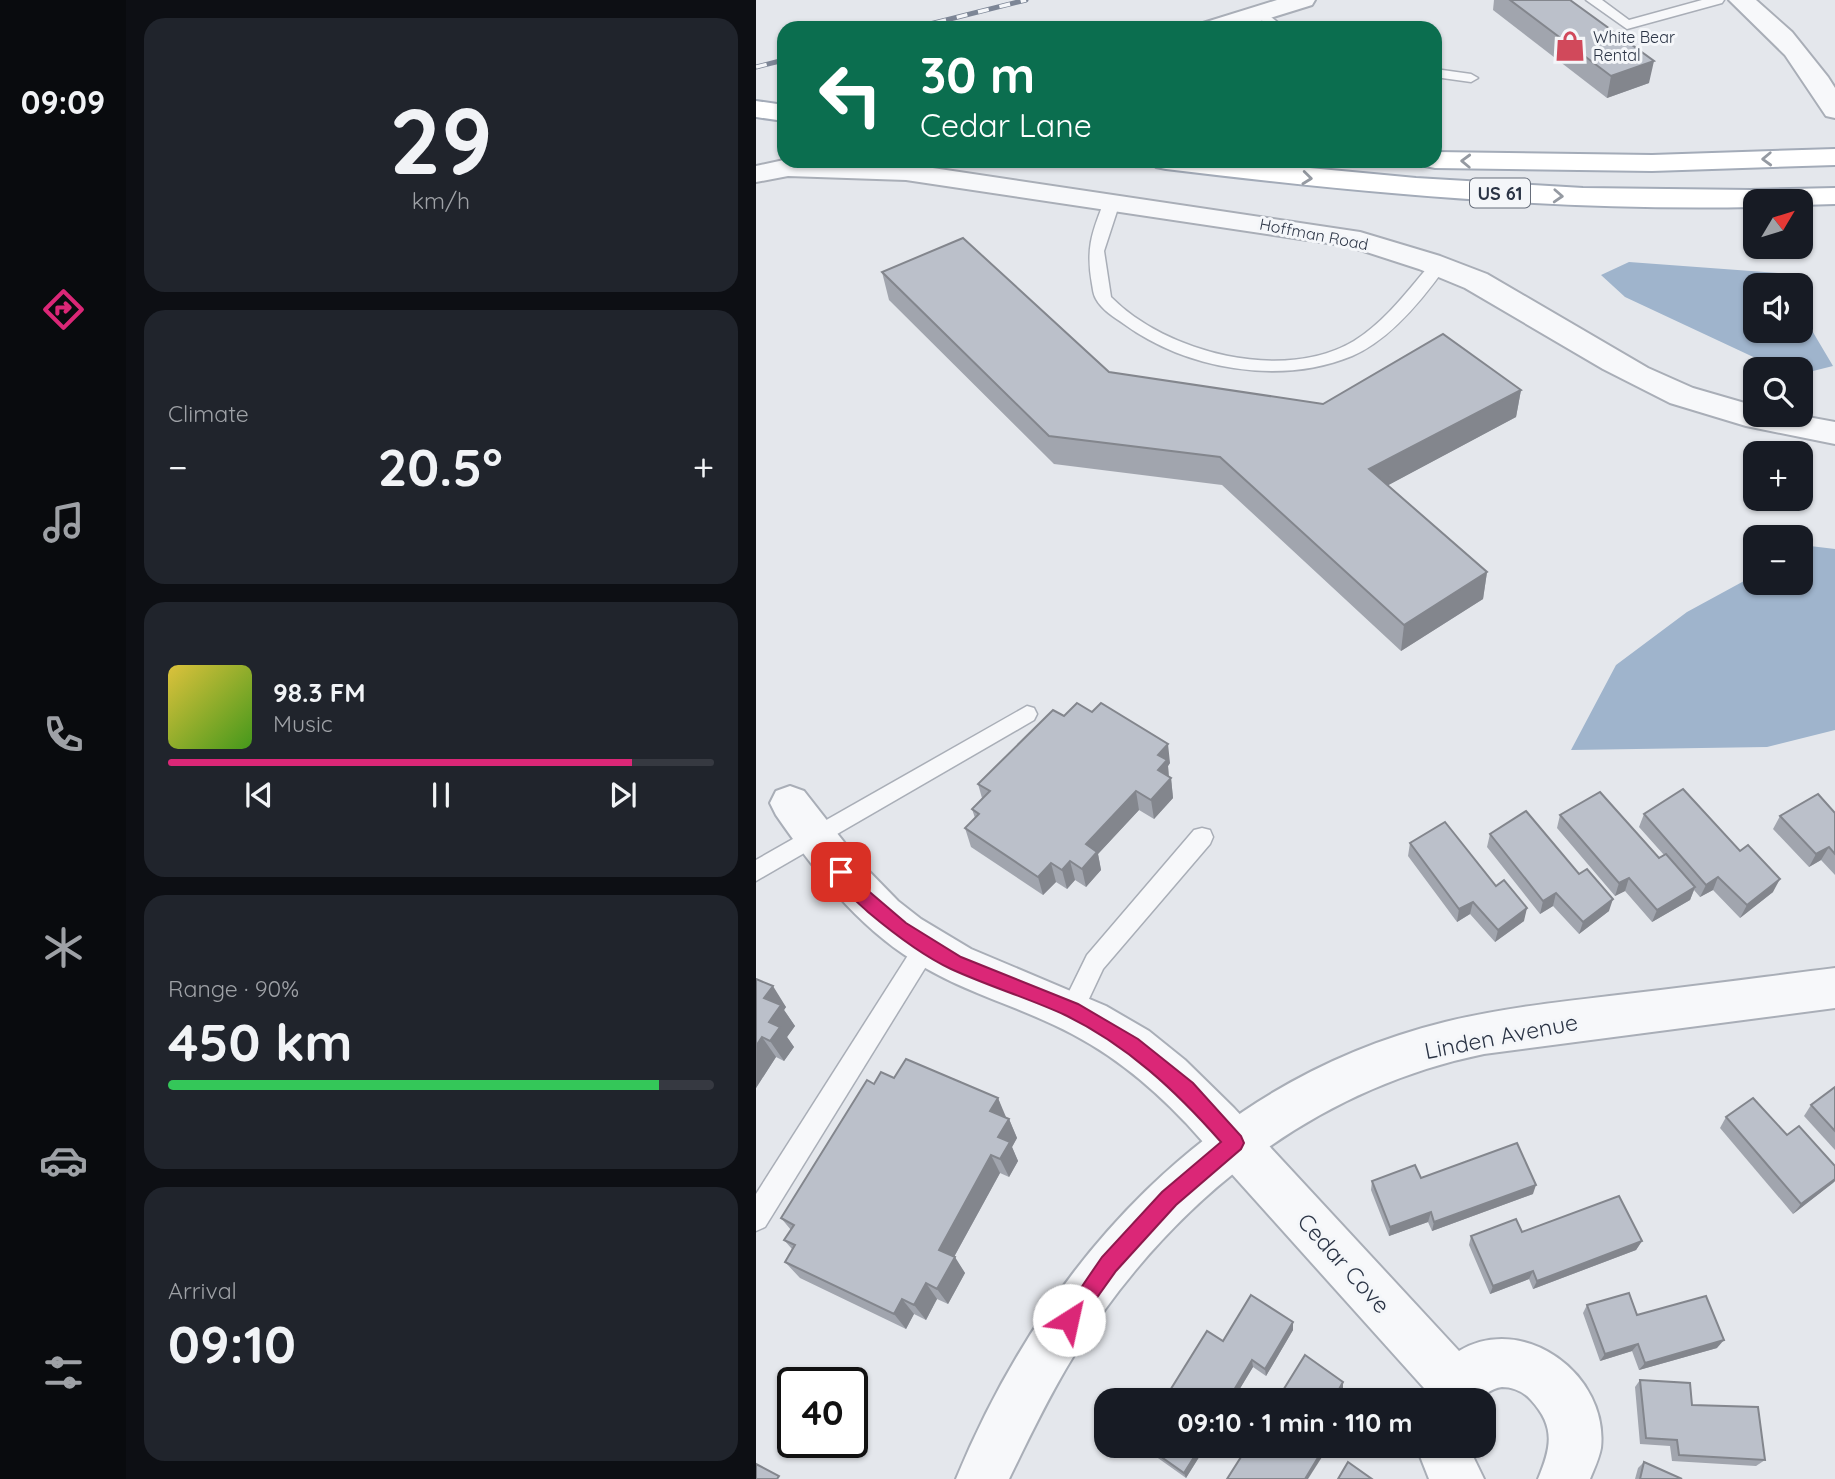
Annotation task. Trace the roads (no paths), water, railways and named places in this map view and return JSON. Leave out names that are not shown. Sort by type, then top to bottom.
[{"type":"main road","points":[[756,87],[777,89]]},
{"type":"main road","points":[[756,109],[777,112]]},
{"type":"main road","name":"US 61","points":[[1442,160],[1652,163],[1835,156]]},
{"type":"main road","name":"US 61","points":[[1222,168],[1303,178],[1463,191],[1599,198],[1736,200],[1835,196]]},
{"type":"street","points":[[1270,20],[1303,0]]},
{"type":"street","points":[[1741,0],[1777,28],[1802,59],[1835,110]]},
{"type":"street","name":"Hoffman Road","points":[[756,174],[788,168],[905,172],[1350,238],[1439,265],[1478,282],[1595,353],[1663,388],[1746,416],[1835,433]]},
{"type":"street","name":"Cedar Cove","points":[[802,820],[859,893],[900,929],[954,962],[1072,1010],[1132,1045],[1186,1089],[1446,1388]]},
{"type":"street","name":"Linden Avenue","points":[[982,1479],[1011,1419],[1056,1339],[1109,1264],[1169,1198],[1235,1143],[1291,1106],[1363,1070],[1440,1043],[1519,1028],[1835,988]]},
{"type":"street","name":"Cedar Cove","points":[[1453,1388],[1480,1364],[1503,1360],[1536,1369],[1555,1386],[1572,1416],[1576,1442],[1573,1459],[1564,1479]]},
{"type":"street","points":[[1446,1458],[1458,1479]]},
{"type":"lane","points":[[1592,0],[1627,25],[1717,0]]},
{"type":"lane","points":[[1442,74],[1471,78]]},
{"type":"lane","points":[[1112,202],[1100,230],[1094,262],[1104,299],[1138,328],[1183,351],[1246,363],[1306,365],[1348,351],[1384,327],[1439,265]]},
{"type":"lane","points":[[756,872],[802,820],[1027,714]]},
{"type":"lane","points":[[1072,1010],[1095,962],[1202,836]]},
{"type":"lane","points":[[756,1218],[927,945]]},
{"type":"water","points":[[1629,262],[1778,273],[1743,273],[1743,343],[1813,343],[1813,332],[1833,366],[1813,371],[1813,357],[1753,357],[1625,297],[1601,275]]},
{"type":"water","points":[[1813,546],[1835,549],[1835,730],[1767,747],[1571,750],[1616,665],[1687,612],[1743,582],[1743,595],[1813,595]]},
{"type":"railway","points":[[942,21],[1026,0]]},
{"type":"railway","points":[[756,67],[777,62]]},
{"type":"place","name":"White Bear Rental","points":[[1570,46]]}]
